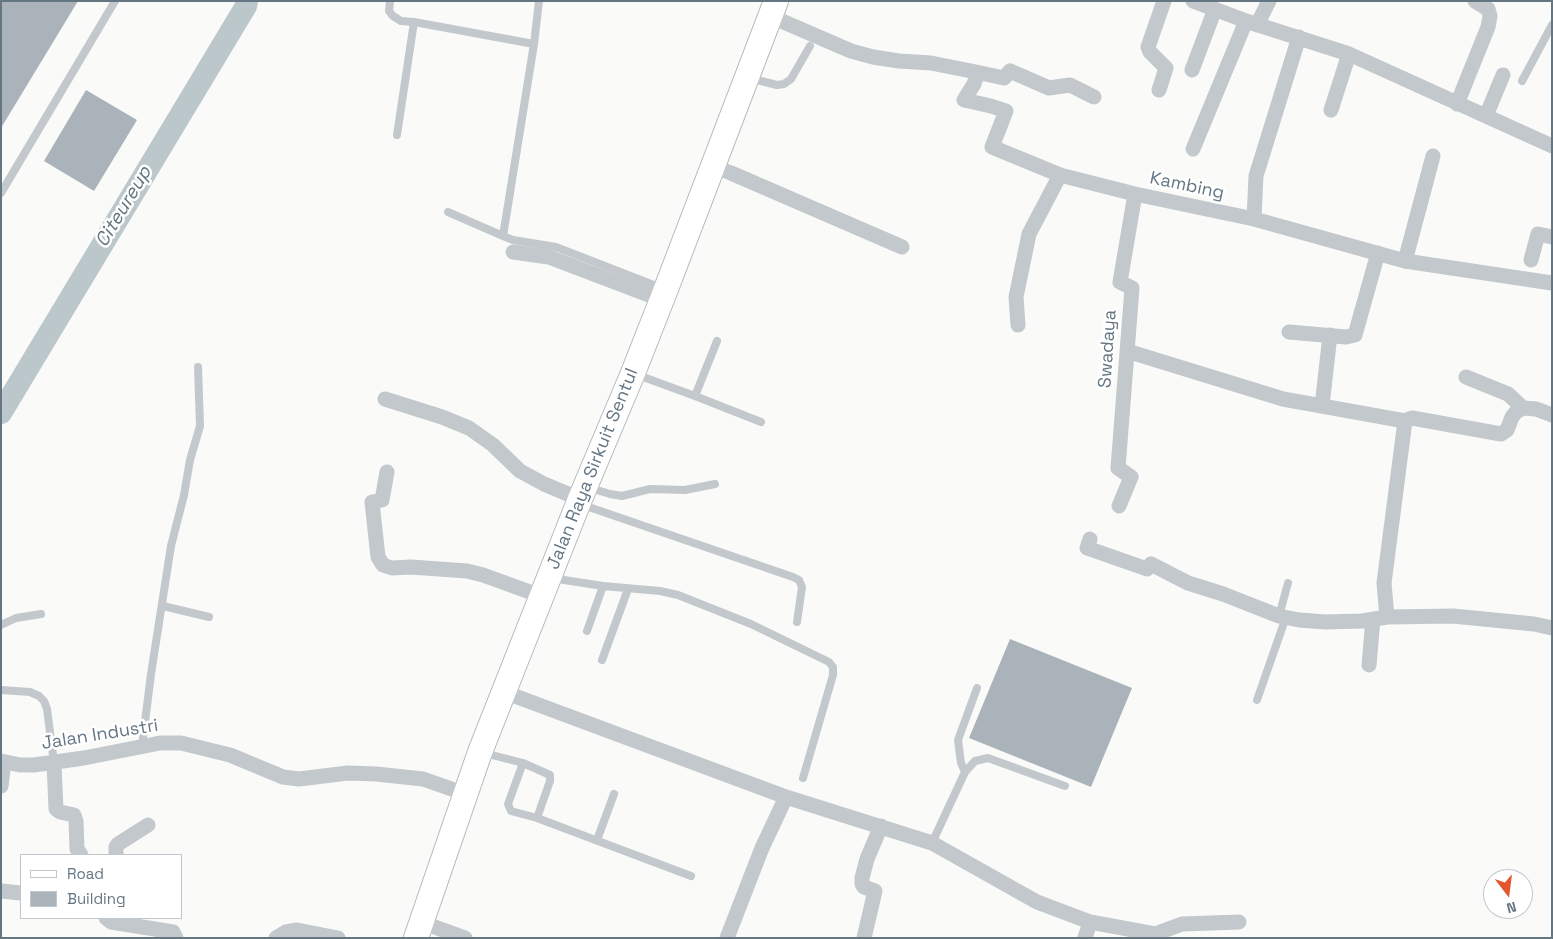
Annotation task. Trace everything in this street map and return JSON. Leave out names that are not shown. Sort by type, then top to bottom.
[{"type":"main road","name":"Jalan Raya Sirkuit Sentul","points":[[419,930],[480,752],[581,496],[664,295],[773,9]]},
{"type":"street","points":[[1159,90],[1166,68],[1150,52],[1148,47],[1164,1]]},
{"type":"street","points":[[1193,1],[1252,23],[1349,54],[1552,146]]},
{"type":"street","points":[[1193,149],[1252,23],[1269,1]]},
{"type":"street","points":[[1458,104],[1488,27],[1490,16],[1488,9],[1475,1]]},
{"type":"street","points":[[773,9],[851,51],[899,61],[931,62],[1004,78],[1010,71],[1049,88],[1070,85],[1094,97]]},
{"type":"street","points":[[1192,70],[1215,10]]},
{"type":"street","points":[[1254,219],[1256,176],[1299,37]]},
{"type":"street","points":[[1331,110],[1349,54]]},
{"type":"street","name":"Kambing","points":[[976,72],[974,84],[964,100],[1006,111],[992,147],[1060,175],[1135,194],[1254,219],[1405,261],[1552,283]]},
{"type":"street","points":[[1486,116],[1503,75]]},
{"type":"street","points":[[1405,261],[1433,156]]},
{"type":"street","points":[[712,166],[902,247]]},
{"type":"street","points":[[1018,325],[1016,296],[1029,234],[1060,175]]},
{"type":"street","name":"Swadaya","points":[[1119,506],[1131,477],[1118,468],[1132,288],[1120,282],[1135,194]]},
{"type":"street","points":[[1531,260],[1538,234],[1552,237]]},
{"type":"street","points":[[512,252],[549,257],[664,295]]},
{"type":"street","points":[[1289,332],[1352,337],[1356,333],[1378,253]]},
{"type":"street","points":[[1322,406],[1330,335]]},
{"type":"street","points":[[1127,351],[1283,399],[1405,421],[1412,418],[1501,434],[1507,430],[1516,412],[1523,408],[1536,409],[1552,415]]},
{"type":"street","points":[[1466,377],[1508,394],[1523,408]]},
{"type":"street","points":[[385,399],[442,417],[469,428],[493,445],[520,471],[544,484],[581,496]]},
{"type":"street","points":[[1369,665],[1380,618],[1405,421]]},
{"type":"street","points":[[386,472],[382,500],[372,502],[378,557],[383,564],[392,568],[431,568],[476,573],[545,587]]},
{"type":"street","points":[[1090,539],[1087,548],[1147,569],[1151,564],[1188,583],[1283,617],[1325,622],[1453,616],[1534,624],[1552,628]]},
{"type":"street","points":[[504,692],[641,745],[786,797],[932,843],[1037,902],[1090,922],[1155,934],[1182,924],[1239,922]]},
{"type":"street","name":"Jalan Industri","points":[[2,762],[28,765],[54,763],[160,743],[187,744],[230,756],[283,778],[303,778],[348,773],[376,774],[423,779],[466,794]]},
{"type":"street","points":[[1,786],[2,762]]},
{"type":"street","points":[[54,763],[56,809],[60,812],[74,814],[77,849],[80,854]]},
{"type":"street","points":[[727,938],[762,848],[786,797]]},
{"type":"street","points":[[116,854],[118,844],[148,825]]},
{"type":"street","points":[[864,938],[875,891],[862,884],[862,878],[867,859],[881,826]]},
{"type":"street","points":[[1,891],[20,893]]},
{"type":"street","points":[[107,919],[111,922],[172,932],[176,938]]},
{"type":"street","points":[[1086,938],[1090,922]]},
{"type":"street","points":[[276,938],[286,932],[297,930],[338,938]]},
{"type":"street","points":[[419,930],[465,938]]},
{"type":"lane","points":[[1,193],[115,1]]},
{"type":"lane","points":[[390,1],[389,11],[392,16],[400,20],[534,44]]},
{"type":"lane","points":[[503,236],[534,44],[539,1]]},
{"type":"lane","points":[[397,136],[414,22]]},
{"type":"lane","points":[[1522,81],[1552,25]]},
{"type":"lane","points":[[746,77],[777,85],[784,84],[791,79],[810,46]]},
{"type":"lane","points":[[448,212],[513,240],[556,247],[664,295]]},
{"type":"lane","points":[[695,396],[717,341]]},
{"type":"lane","points":[[142,746],[171,546],[184,495],[190,460],[200,426],[198,367]]},
{"type":"lane","points":[[633,373],[761,422]]},
{"type":"lane","points":[[581,496],[610,494],[622,496],[650,490],[685,490],[715,484]]},
{"type":"lane","points":[[581,496],[793,576],[799,580],[802,587],[797,622]]},
{"type":"lane","points":[[1257,700],[1283,617],[1288,582]]},
{"type":"lane","points":[[545,587],[603,586],[660,591],[691,600],[751,624],[832,664],[834,671],[832,679],[803,778]]},
{"type":"lane","points":[[587,631],[603,586]]},
{"type":"lane","points":[[602,660],[628,589]]},
{"type":"lane","points":[[162,606],[209,616]]},
{"type":"lane","points":[[1,625],[16,618],[41,614]]},
{"type":"lane","points":[[965,772],[957,744],[958,736],[977,688]]},
{"type":"lane","points":[[1,690],[30,692],[39,696],[44,701],[47,709],[54,763]]},
{"type":"lane","points":[[480,752],[523,763],[548,773],[551,777],[537,818]]},
{"type":"lane","points":[[932,843],[965,772],[975,761],[988,758],[1065,786]]},
{"type":"lane","points":[[523,763],[508,807],[511,811],[537,818],[691,876]]},
{"type":"lane","points":[[597,840],[614,794]]},
{"type":"building","points":[[1,1],[78,1],[1,128]]},
{"type":"building","points":[[86,90],[137,120],[94,191],[44,161]]},
{"type":"building","points":[[1010,639],[1132,688],[1091,787],[969,738]]},
{"type":"waterway","name":"Citeureup","points":[[1,413],[246,6],[247,1]]}]
